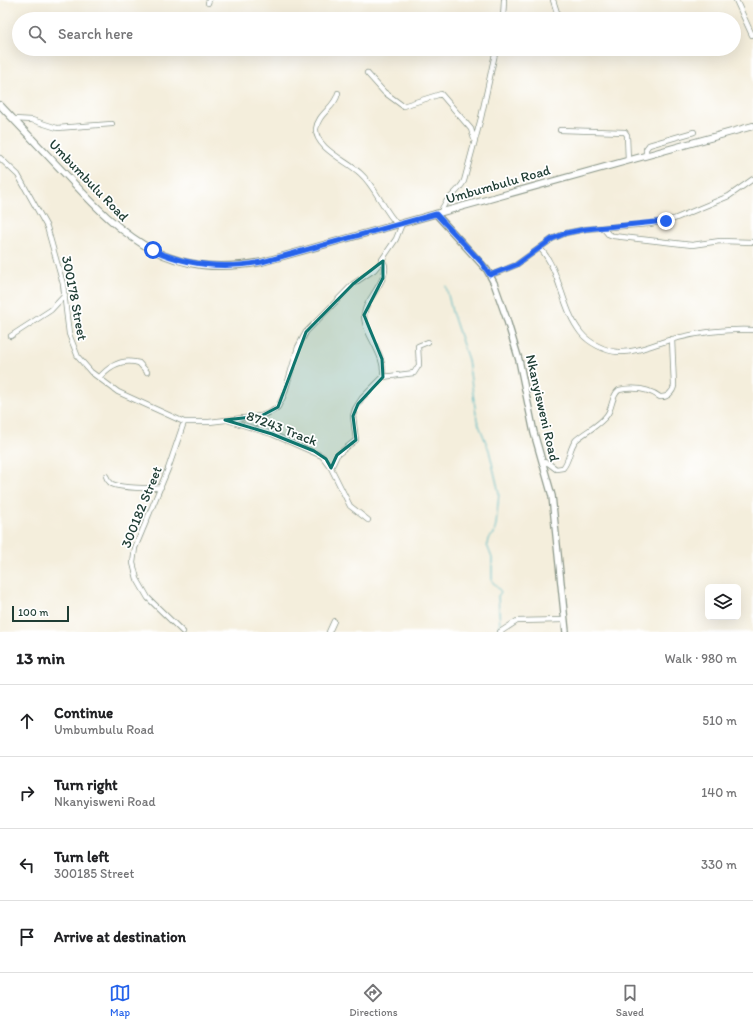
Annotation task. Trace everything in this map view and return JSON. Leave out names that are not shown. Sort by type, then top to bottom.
[{"type":"main road","name":"Umbumbulu Road","points":[[0,104],[116,226],[140,244],[177,259],[197,264],[219,266],[252,264],[400,225],[438,213],[753,126]]},
{"type":"street","points":[[503,12],[504,0]]},
{"type":"street","points":[[552,0],[556,12]]},
{"type":"street","points":[[736,0],[752,36]]},
{"type":"street","points":[[438,213],[444,203],[462,185],[482,118],[495,56]]},
{"type":"street","points":[[367,73],[384,92],[403,106],[439,93],[471,129],[474,141]]},
{"type":"street","points":[[184,422],[198,423],[261,416],[278,407],[284,395],[298,347],[306,332],[353,284],[374,270],[396,238],[400,225],[388,214],[370,184],[361,173],[323,147],[318,139],[316,131],[319,119],[334,103],[338,93]]},
{"type":"street","points":[[14,119],[32,120],[57,128],[112,124]]},
{"type":"street","points":[[560,130],[625,132],[627,135],[628,161]]},
{"type":"street","points":[[646,156],[646,149],[649,146],[694,132]]},
{"type":"street","name":"300178 Street","points":[[0,158],[18,175],[47,227],[65,294],[68,327],[72,343],[81,361],[98,378],[127,396],[184,422]]},
{"type":"street","points":[[490,275],[516,265],[552,239],[566,233],[650,224],[680,217],[729,196],[753,179]]},
{"type":"street","name":"Nkanyisweni Road","points":[[438,213],[482,263],[490,275],[513,337],[553,505],[566,632]]},
{"type":"street","points":[[603,228],[608,234],[614,236],[681,245],[700,245],[720,242],[753,242]]},
{"type":"street","points":[[540,248],[549,259],[562,297],[578,329],[597,345],[609,351],[629,352],[672,339],[711,332],[753,330]]},
{"type":"street","points":[[382,260],[385,267],[383,278],[368,303],[364,315],[367,329],[382,359],[383,377]]},
{"type":"street","points":[[11,336],[51,310],[65,294]]},
{"type":"street","points":[[543,462],[548,463],[556,469],[563,468],[567,463],[572,445],[604,419],[609,411],[614,396],[619,390],[647,390],[653,391],[660,397],[667,396],[673,390],[674,386],[672,339]]},
{"type":"street","points":[[331,468],[338,455],[356,440],[353,416],[358,404],[383,377],[414,373],[419,365],[418,346],[428,342]]},
{"type":"street","points":[[98,378],[110,367],[124,362],[139,363],[147,372]]},
{"type":"street","name":"87243 Track","points":[[225,420],[272,434],[314,451],[326,459],[350,506],[368,520]]},
{"type":"street","name":"300182 Street","points":[[183,632],[148,598],[137,579],[133,563],[135,548],[161,487],[184,422]]},
{"type":"street","points":[[106,476],[112,483],[117,485],[147,488],[161,487]]},
{"type":"street","points":[[500,632],[511,624],[521,621],[564,620]]},
{"type":"street","points":[[329,632],[334,621]]},
{"type":"highlighted area","points":[[383,261],[383,278],[364,315],[382,359],[383,377],[358,404],[353,416],[356,440],[337,455],[331,468],[326,459],[314,451],[272,434],[225,420],[261,416],[278,407],[306,332],[353,284]]},
{"type":"waterway","points":[[446,286],[452,312],[468,360],[477,420],[489,450],[499,493],[494,534],[488,539],[487,545],[492,558],[492,581],[501,592],[498,596],[500,626],[495,632]]},
{"type":"route","points":[[153,250],[160,254],[197,264],[209,266],[238,266],[262,262],[436,214],[482,263],[490,275],[516,265],[552,239],[566,233],[586,229],[666,221]]}]
